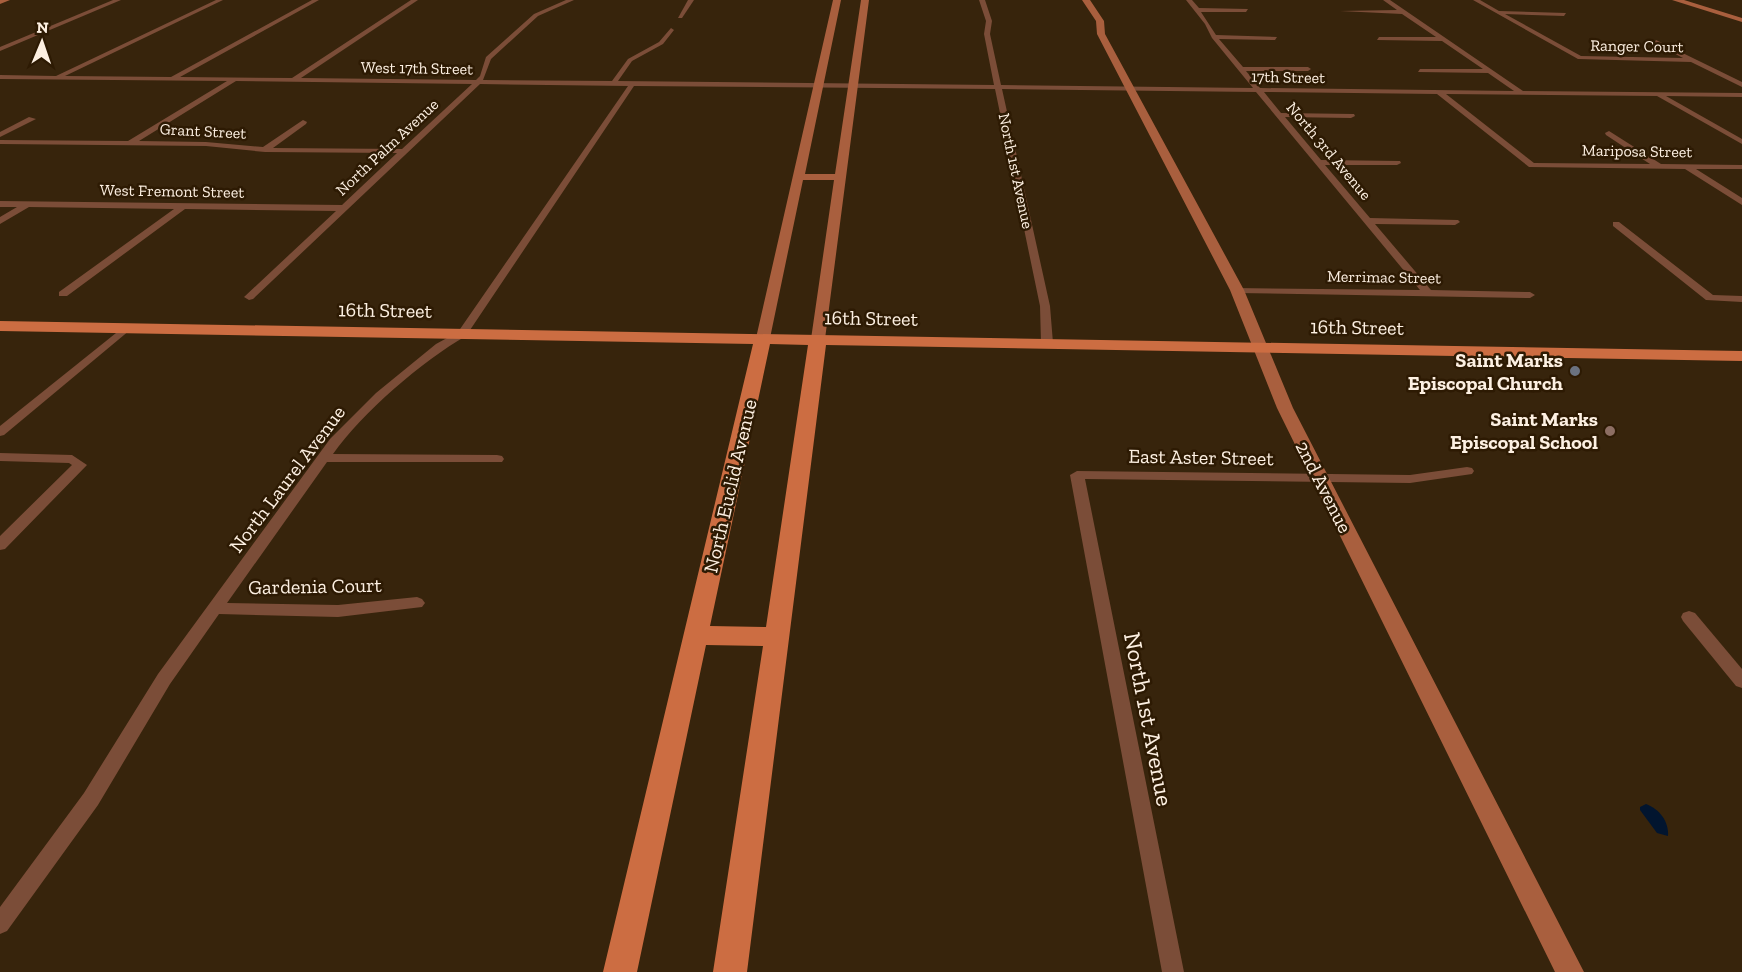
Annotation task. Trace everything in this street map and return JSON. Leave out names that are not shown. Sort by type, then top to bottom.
[{"type":"main road","points":[[0,2],[6,0]]},
{"type":"main road","name":"North Euclid Avenue","points":[[620,972],[818,86],[836,20],[837,0]]},
{"type":"main road","points":[[730,972],[853,86],[859,20],[866,0]]},
{"type":"main road","name":"2nd Avenue","points":[[1086,0],[1100,21],[1101,34],[1237,290],[1285,408],[1319,479],[1570,972]]},
{"type":"main road","points":[[1676,0],[1742,21]]},
{"type":"main road","points":[[798,177],[840,177]]},
{"type":"main road","name":"16th Street","points":[[0,326],[1742,356]]},
{"type":"main road","points":[[697,635],[775,637]]},
{"type":"street","points":[[0,49],[118,0]]},
{"type":"street","points":[[55,78],[220,0]]},
{"type":"street","points":[[171,79],[316,0]]},
{"type":"street","points":[[294,80],[415,0]]},
{"type":"street","name":"North Palm Avenue","points":[[249,297],[478,82],[483,76],[488,58],[536,15],[571,0]]},
{"type":"street","points":[[680,17],[691,0]]},
{"type":"street","name":"North 1st Avenue","points":[[982,0],[988,21],[987,34],[998,88],[1045,306],[1047,343]]},
{"type":"street","name":"North 3rd Avenue","points":[[1188,0],[1198,10],[1214,37],[1427,292]]},
{"type":"street","points":[[1386,0],[1522,93]]},
{"type":"street","points":[[1476,0],[1498,12],[1564,14]]},
{"type":"street","points":[[1198,10],[1246,10]]},
{"type":"street","points":[[1343,11],[1403,12]]},
{"type":"street","name":"Ranger Court","points":[[1498,12],[1580,58],[1693,60]]},
{"type":"street","points":[[613,84],[630,60],[661,43],[671,30]]},
{"type":"street","points":[[1214,37],[1275,38]]},
{"type":"street","points":[[1379,39],[1443,39]]},
{"type":"street","points":[[1656,42],[1742,85]]},
{"type":"street","points":[[1241,69],[1308,69]]},
{"type":"street","points":[[1420,70],[1490,71]]},
{"type":"street","name":"West 17th Street","points":[[0,77],[834,86]]},
{"type":"street","points":[[128,144],[234,80]]},
{"type":"street","name":"North Laurel Avenue","points":[[0,924],[91,799],[164,679],[324,458],[354,420],[380,396],[440,346],[462,334],[632,84]]},
{"type":"street","name":"17th Street","points":[[834,86],[1742,95]]},
{"type":"street","name":"Mariposa Street","points":[[1439,92],[1532,165],[1742,167]]},
{"type":"street","points":[[1658,95],[1742,142]]},
{"type":"street","points":[[1280,115],[1352,116]]},
{"type":"street","points":[[0,135],[32,119]]},
{"type":"street","points":[[265,150],[303,122]]},
{"type":"street","points":[[1609,134],[1659,166]]},
{"type":"street","name":"Grant Street","points":[[0,142],[206,144],[265,150],[404,151]]},
{"type":"street","points":[[1319,162],[1397,163]]},
{"type":"street","points":[[1686,166],[1742,202]]},
{"type":"street","name":"West Fremont Street","points":[[0,204],[344,208]]},
{"type":"street","points":[[0,221],[28,204]]},
{"type":"street","points":[[63,294],[183,206]]},
{"type":"street","points":[[1367,221],[1455,222]]},
{"type":"street","points":[[1616,224],[1710,298],[1742,299]]},
{"type":"street","name":"Merrimac Street","points":[[1237,290],[1530,295]]},
{"type":"street","points":[[0,432],[126,328]]},
{"type":"street","points":[[0,457],[72,459],[80,465],[0,545]]},
{"type":"street","points":[[324,458],[497,459]]},
{"type":"street","name":"East Aster Street","points":[[1077,475],[1410,479],[1467,471]]},
{"type":"street","name":"North 1st Avenue","points":[[1077,475],[1173,972]]},
{"type":"street","name":"Gardenia Court","points":[[214,608],[338,611],[417,603]]},
{"type":"street","points":[[1689,617],[1742,681]]},
{"type":"water","points":[[1646,804],[1662,816],[1667,825],[1668,836],[1657,833],[1640,810],[1640,807]]},
{"type":"place","name":"Saint Marks Episcopal Church","points":[[1575,371]]},
{"type":"place","name":"Saint Marks Episcopal School","points":[[1610,431]]}]
